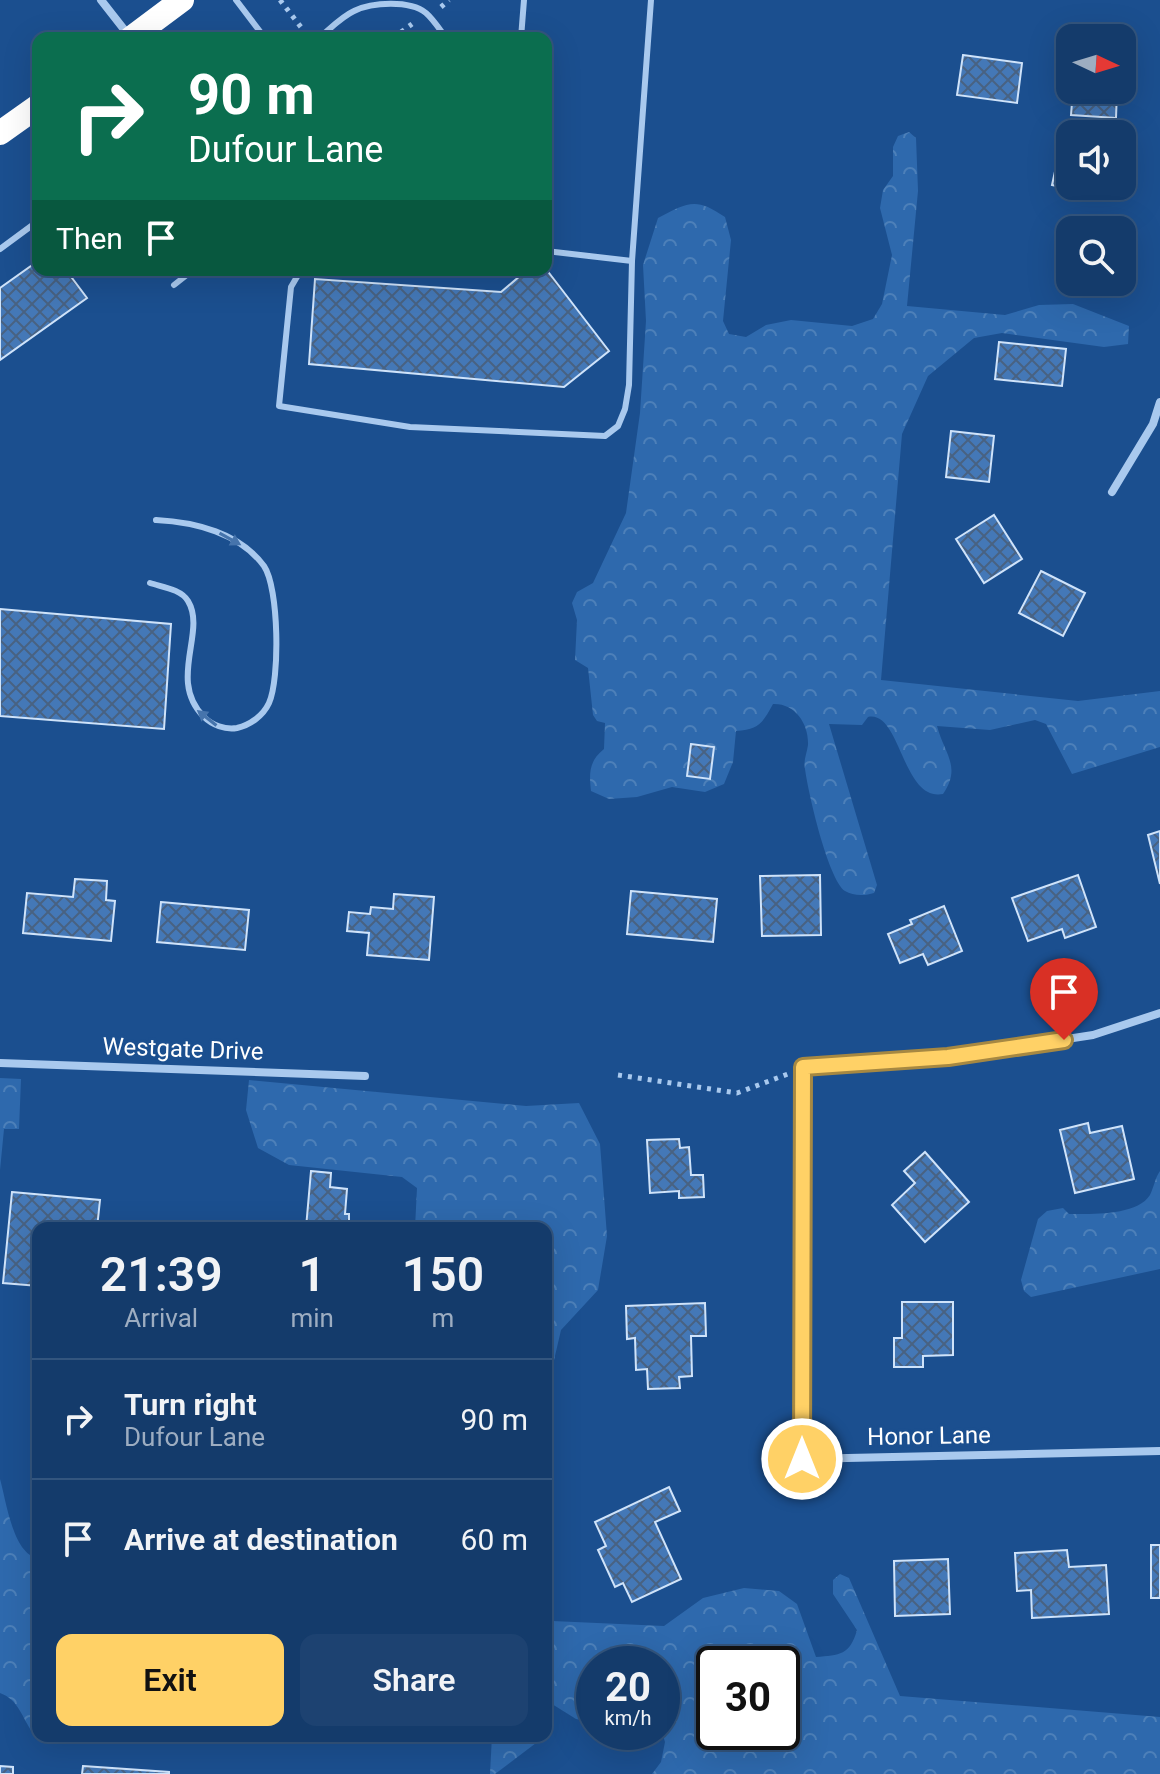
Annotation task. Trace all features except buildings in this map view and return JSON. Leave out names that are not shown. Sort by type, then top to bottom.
[{"type":"highway","points":[[139,32],[182,0]]},
{"type":"highway","points":[[1,129],[32,110]]},
{"type":"street","points":[[101,0],[126,32]]},
{"type":"street","points":[[1112,492],[1153,424],[1160,402]]},
{"type":"street","points":[[803,1067],[948,1057],[1093,1035],[1160,1013]]},
{"type":"street","name":"Westgate Drive","points":[[0,1063],[365,1076]]},
{"type":"street","name":"Honor Lane","points":[[803,1067],[802,1459],[1160,1451]]},
{"type":"lane","points":[[236,0],[260,32]]},
{"type":"lane","points":[[521,32],[524,0]]},
{"type":"lane","points":[[297,276],[291,287],[279,406],[410,427],[605,436],[618,426],[627,397],[632,261],[651,0]]},
{"type":"lane","points":[[326,32],[351,12],[366,6],[395,5],[415,6],[427,14],[441,32]]},
{"type":"lane","points":[[0,249],[32,225]]},
{"type":"lane","points":[[552,252],[632,261]]},
{"type":"lane","points":[[174,285],[185,276]]},
{"type":"lane","points":[[150,583],[175,591],[188,601],[192,620],[187,686],[195,708],[212,725],[235,729],[256,720],[268,706],[274,689],[276,598],[266,569],[250,550],[220,533],[180,521],[156,520]]},
{"type":"path","points":[[280,0],[305,32]]},
{"type":"path","points":[[618,1075],[737,1093],[803,1067]]},
{"type":"green space","points":[[909,132],[916,138],[918,191],[907,306],[1005,315],[1039,305],[1073,304],[1129,326],[1128,344],[1104,347],[1002,333],[974,338],[928,376],[902,434],[881,680],[1078,701],[1160,691],[1160,747],[1072,774],[1046,724],[1035,720],[990,730],[937,726],[951,768],[943,794],[929,793],[919,784],[888,727],[879,719],[868,717],[862,725],[829,724],[877,885],[874,893],[859,895],[845,891],[832,870],[807,780],[805,760],[808,737],[799,716],[788,707],[773,704],[759,724],[736,731],[733,762],[724,784],[705,792],[672,787],[637,797],[609,799],[591,791],[591,768],[604,749],[605,723],[597,721],[593,715],[588,668],[575,660],[577,620],[572,603],[577,592],[593,583],[626,513],[640,413],[646,321],[643,265],[658,218],[692,204],[707,206],[725,217],[731,240],[723,321],[729,334],[746,337],[766,325],[791,320],[852,326],[873,319],[882,304],[892,255],[880,208],[883,190],[893,176],[893,147],[898,136]]},
{"type":"green space","points":[[0,1078],[21,1079],[19,1129],[4,1129],[0,1170]]},
{"type":"green space","points":[[249,1080],[526,1106],[579,1103],[600,1144],[607,1236],[598,1290],[561,1330],[552,1369],[552,1222],[415,1222],[417,1188],[402,1177],[289,1165],[258,1148],[246,1110]]},
{"type":"green space","points":[[1160,1171],[1160,1269],[1031,1297],[1024,1291],[1021,1280],[1038,1219],[1047,1211],[1063,1208],[1069,1214],[1100,1214],[1135,1207],[1150,1195]]},
{"type":"green space","points":[[0,1479],[17,1537],[32,1556],[32,1731],[16,1705],[0,1693]]},
{"type":"green space","points":[[840,1574],[849,1578],[900,1696],[1160,1717],[1160,1774],[652,1774],[661,1762],[663,1750],[680,1750],[680,1646],[576,1646],[576,1719],[552,1704],[552,1621],[664,1626],[703,1598],[744,1588],[779,1591],[797,1604],[816,1657],[832,1655],[847,1649],[857,1630],[833,1594],[833,1580]]},
{"type":"green space","points":[[492,1742],[536,1742],[495,1774],[490,1774]]},
{"type":"route","points":[[802,1459],[803,1067],[948,1057],[1064,1040]]}]
